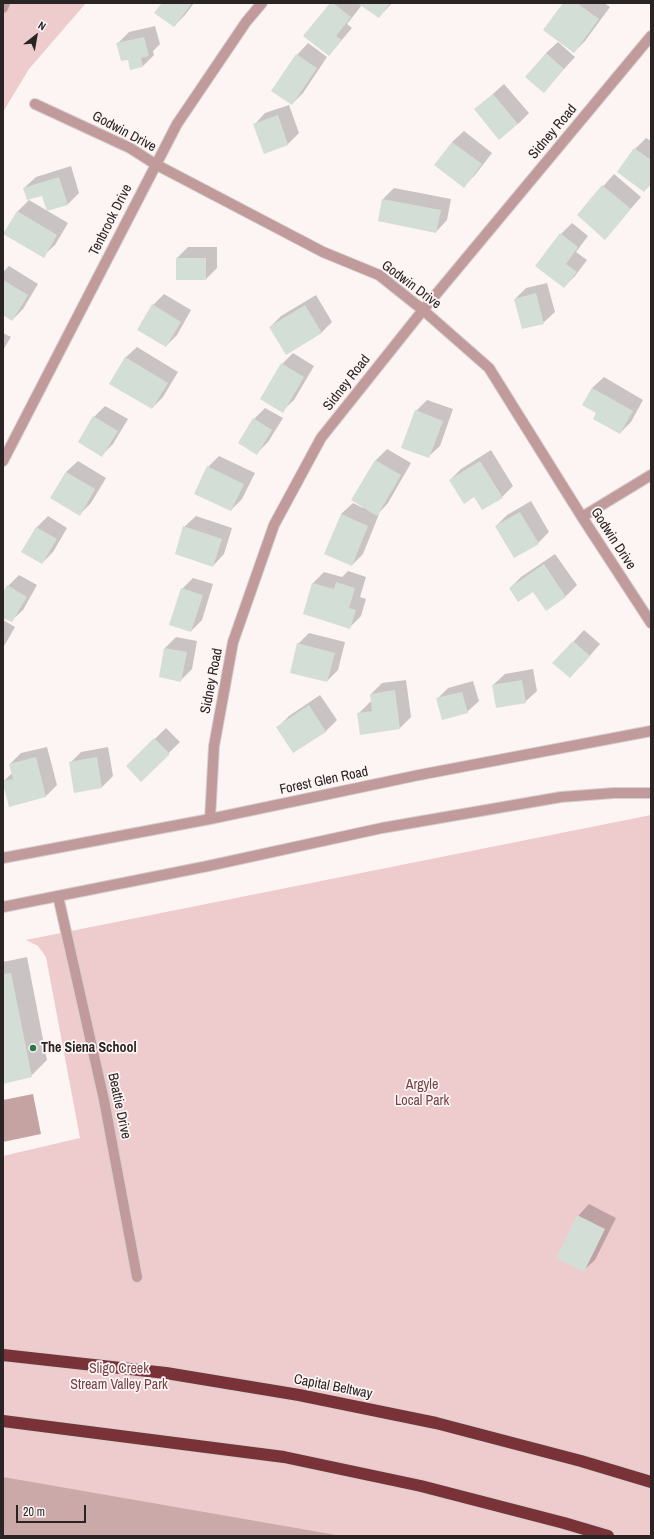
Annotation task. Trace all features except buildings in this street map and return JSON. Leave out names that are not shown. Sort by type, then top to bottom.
[{"type":"highway","name":"Capital Beltway","points":[[3,1355],[166,1373],[299,1395],[436,1423],[580,1461],[651,1482]]},
{"type":"highway","points":[[3,1420],[284,1458],[421,1486],[608,1536]]},
{"type":"street","points":[[3,8],[5,3]]},
{"type":"street","name":"Tenbrook Drive","points":[[3,461],[177,124],[246,22],[262,3]]},
{"type":"street","name":"Sidney Road","points":[[210,819],[214,746],[233,642],[274,525],[321,438],[422,310],[651,36]]},
{"type":"street","name":"Godwin Drive","points":[[35,104],[130,148],[155,164],[323,252],[379,275],[422,310],[489,368],[582,517],[651,623]]},
{"type":"street","points":[[582,517],[651,475]]},
{"type":"street","name":"Forest Glen Road","points":[[3,858],[210,819],[419,776],[651,731]]},
{"type":"street","points":[[3,907],[208,866],[382,828],[561,797],[614,793],[651,793]]},
{"type":"street","name":"Beattie Drive","points":[[58,896],[104,1100],[137,1277]]},
{"type":"green space","points":[[3,3],[86,3],[29,69],[3,112]]},
{"type":"green space","points":[[651,815],[651,1536],[3,1536],[3,1156],[80,1138],[46,957],[38,946],[26,940]]},
{"type":"shaded area","points":[[33,1094],[41,1134],[3,1142],[3,1100]]},
{"type":"shaded area","points":[[3,1477],[342,1536],[3,1536]]},
{"type":"place","name":"The Siena School","points":[[33,1048]]},
{"type":"park label","name":"Argyle Local Park","points":[[422,1094]]},
{"type":"park label","name":"Sligo Creek Stream Valley Park","points":[[119,1378]]}]
